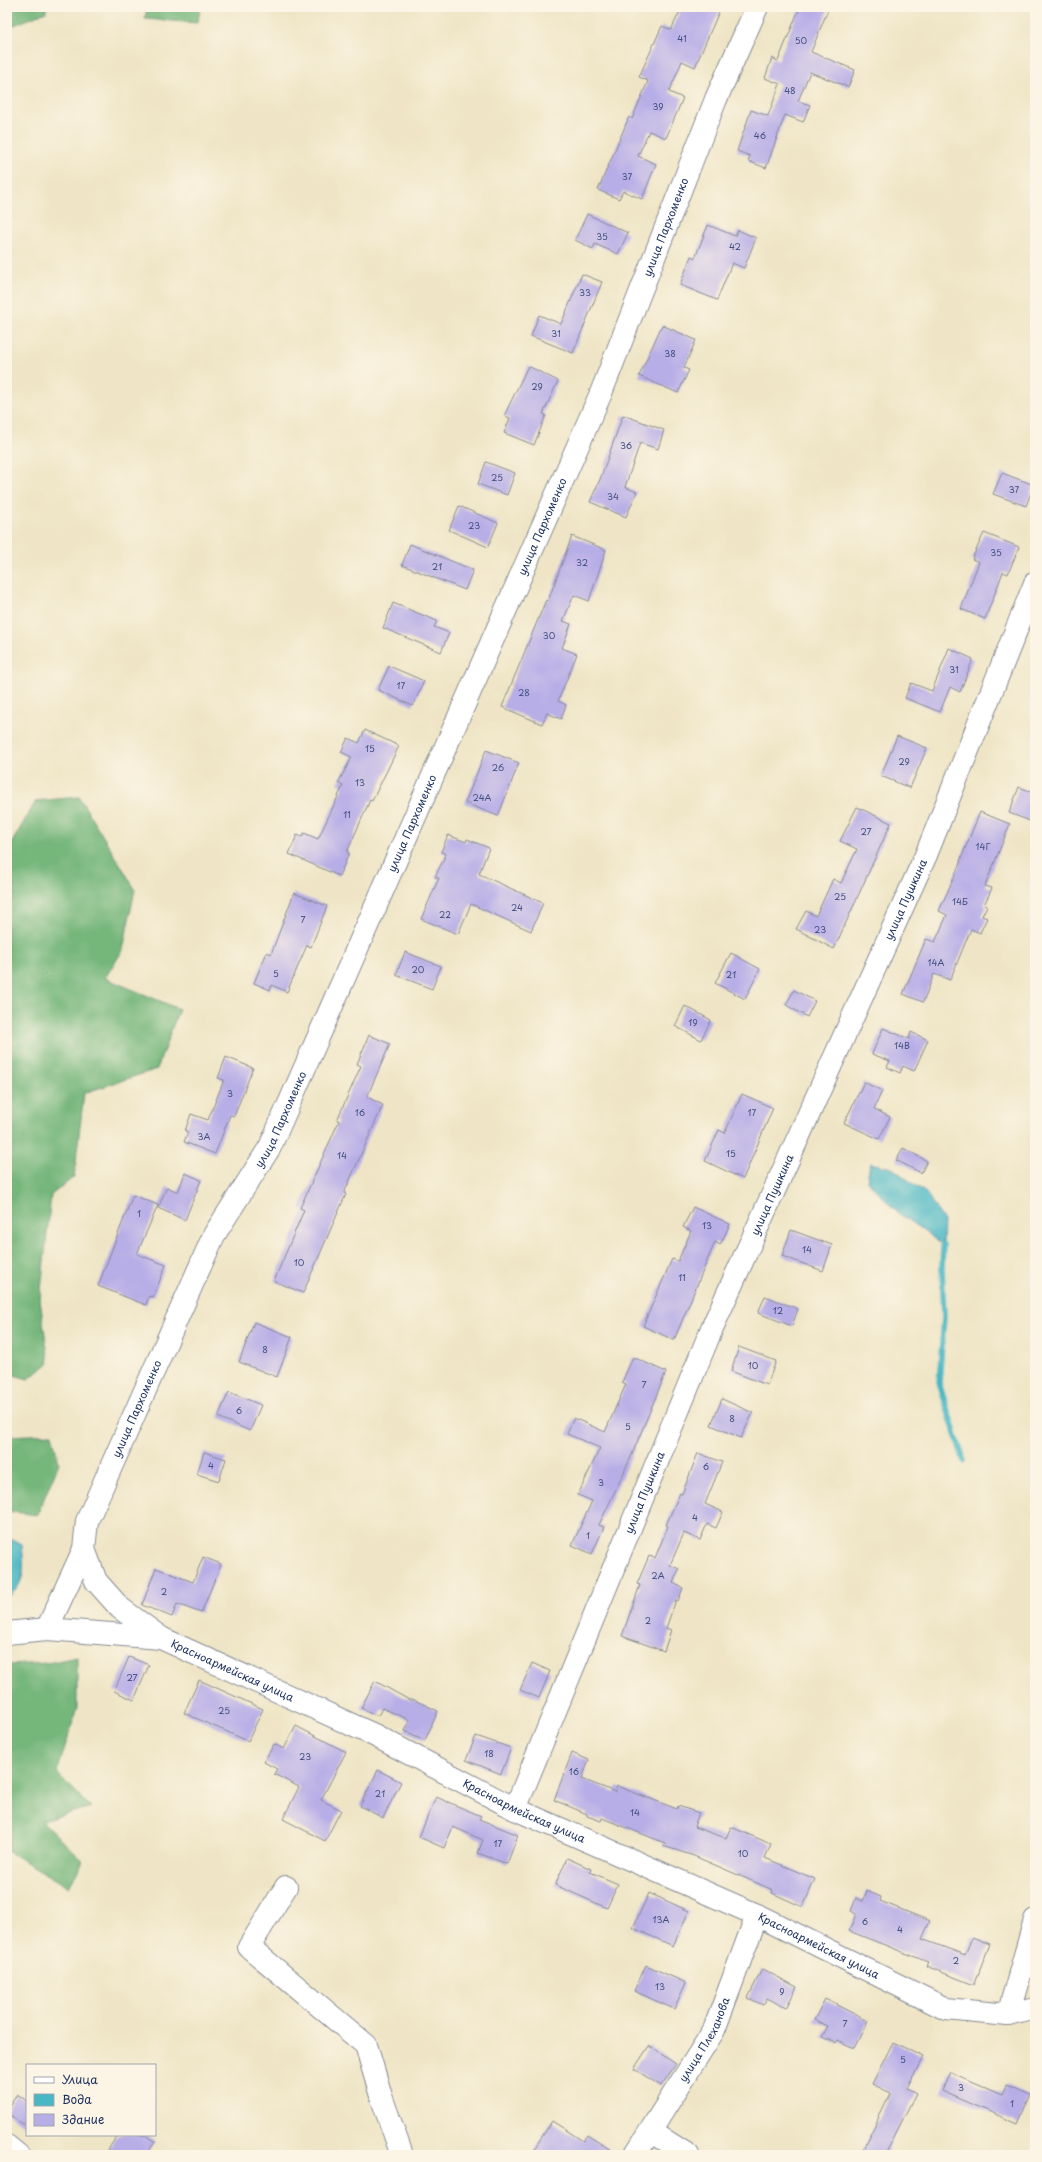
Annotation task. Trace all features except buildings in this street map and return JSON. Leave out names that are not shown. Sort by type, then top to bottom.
[{"type":"street","name":"улица Пархоменко","points":[[48,1629],[84,1549],[87,1521],[214,1235],[270,1147],[601,394],[716,99],[757,7]]},
{"type":"street","name":"улица Пушкина","points":[[514,1809],[712,1328],[926,855],[1035,583]]},
{"type":"street","points":[[84,1549],[96,1581],[120,1608],[161,1638]]},
{"type":"street","name":"Красноармейская улица","points":[[7,1632],[48,1629],[161,1638],[374,1735],[514,1809],[757,1915],[946,2010],[1008,2015],[1035,2008]]},
{"type":"street","points":[[286,1887],[249,1947],[366,2045],[381,2096],[402,2155]]},
{"type":"street","name":"улица Плеханова","points":[[635,2155],[714,2030],[757,1915]]},
{"type":"street","points":[[1008,2015],[1035,1920]]},
{"type":"street","points":[[650,2132],[688,2155]]},
{"type":"street","points":[[7,2146],[18,2155]]},
{"type":"green space","points":[[7,7],[46,7],[46,12],[7,28]]},
{"type":"green space","points":[[147,7],[200,7],[198,23],[145,19]]},
{"type":"green space","points":[[79,797],[135,889],[123,950],[105,978],[179,1009],[157,1069],[84,1093],[74,1177],[51,1195],[40,1300],[49,1363],[28,1379],[7,1373],[7,909],[15,894],[7,860],[7,851],[36,801]]},
{"type":"green space","points":[[52,1434],[59,1463],[37,1515],[7,1511],[7,1436]]},
{"type":"green space","points":[[77,1657],[77,1708],[57,1773],[91,1807],[42,1821],[83,1861],[69,1887],[7,1851],[7,1665],[48,1663]]},
{"type":"water","points":[[870,1163],[892,1168],[926,1193],[944,1221],[943,1245],[898,1213],[867,1181]]},
{"type":"water","points":[[7,1537],[22,1545],[23,1574],[18,1587],[7,1597]]},
{"type":"waterway","points":[[943,1245],[942,1268],[944,1317],[939,1383],[964,1461]]}]
